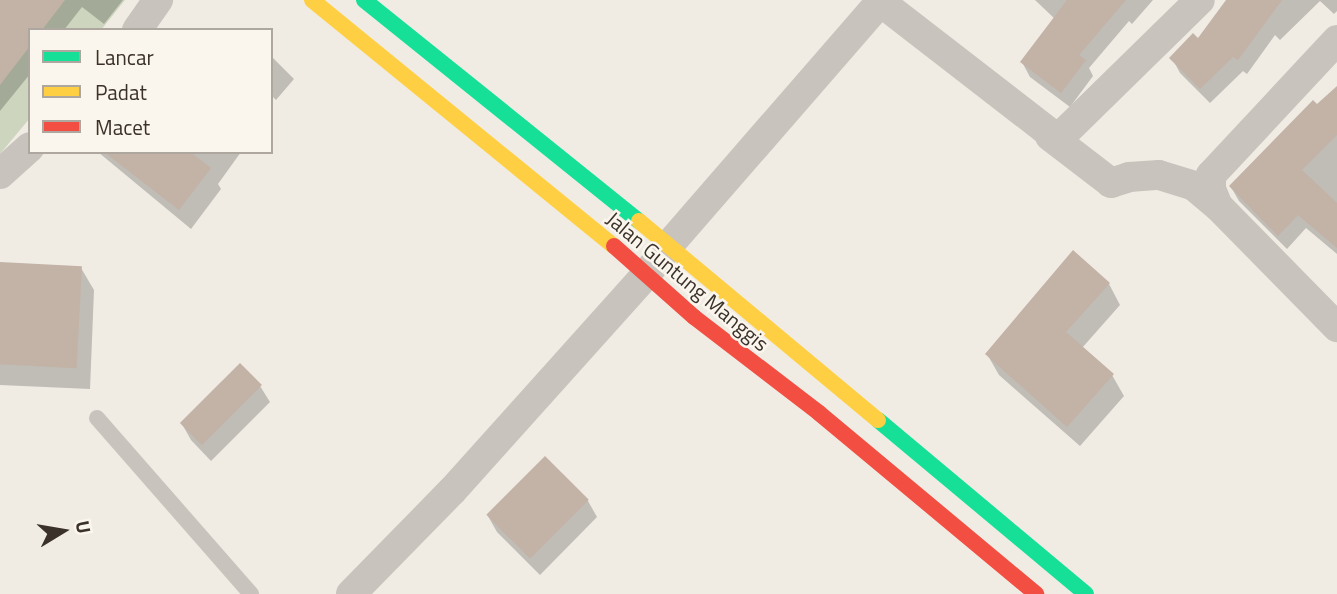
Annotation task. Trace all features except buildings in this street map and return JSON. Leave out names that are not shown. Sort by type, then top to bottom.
[{"type":"street","points":[[138,28],[158,0]]},
{"type":"street","name":"Jalan Guntung Manggis","points":[[312,0],[577,212],[645,276],[819,413],[1036,594]]},
{"type":"street","name":"Jalan Guntung Manggis","points":[[364,0],[669,245],[1086,594]]},
{"type":"street","points":[[1050,136],[1064,133],[1200,0]]},
{"type":"street","points":[[351,594],[452,491],[645,276],[880,1],[1111,183],[1129,177],[1159,175],[1194,186],[1334,317]]},
{"type":"street","points":[[1218,206],[1211,189],[1211,175],[1337,40]]},
{"type":"street","points":[[0,174],[28,149]]},
{"type":"lane","points":[[97,418],[251,594]]},
{"type":"green space","points":[[0,0],[125,0],[103,28],[28,28],[28,120],[0,154]]},
{"type":"traffic: fast","points":[[364,0],[639,221]]},
{"type":"traffic: fast","points":[[878,420],[1086,594]]},
{"type":"traffic: slow","points":[[312,0],[614,246]]},
{"type":"traffic: slow","points":[[639,221],[878,420]]},
{"type":"traffic: jam","points":[[614,246],[694,317],[819,413],[1036,594]]}]
